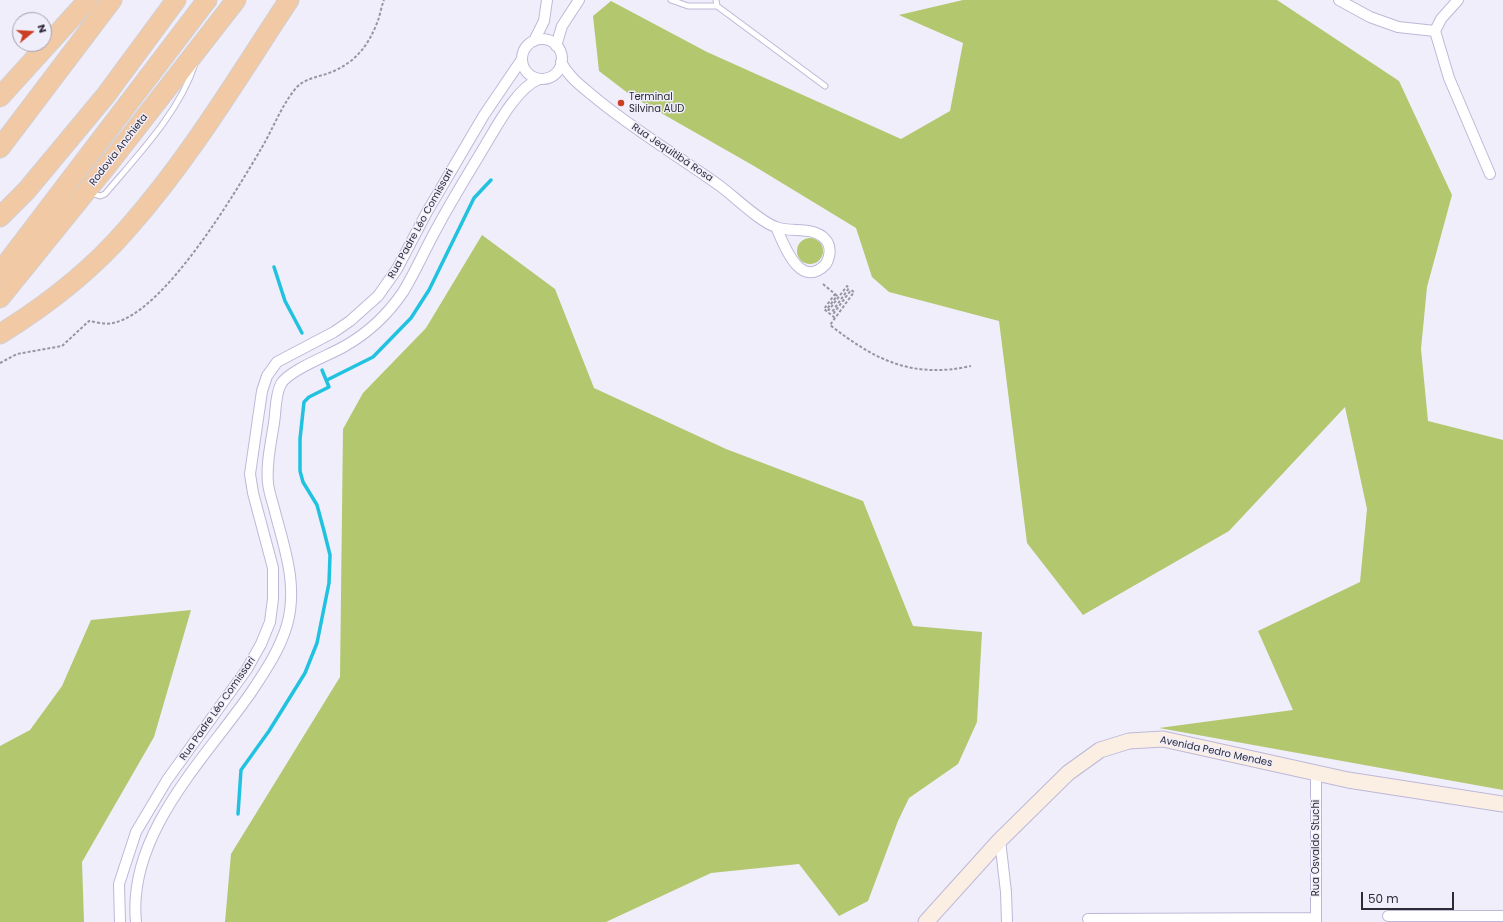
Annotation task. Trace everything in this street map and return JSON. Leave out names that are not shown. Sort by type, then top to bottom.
[{"type":"highway","points":[[0,97],[88,0]]},
{"type":"highway","points":[[0,148],[112,0]]},
{"type":"highway","points":[[0,217],[49,165],[106,95],[176,0]]},
{"type":"highway","name":"Rodovia Anchieta","points":[[0,272],[208,0]]},
{"type":"highway","name":"Rodovia Anchieta","points":[[0,298],[236,0]]},
{"type":"highway","points":[[0,334],[29,316],[82,274],[128,229],[177,169],[289,0]]},
{"type":"highway","points":[[0,256],[57,197]]},
{"type":"street","points":[[534,41],[546,40],[556,46],[560,52],[561,62],[555,74],[546,79],[539,79],[527,72],[522,59],[527,46],[534,41],[544,21],[547,0]]},
{"type":"street","points":[[556,46],[562,26],[579,0]]},
{"type":"street","points":[[1338,0],[1370,17],[1398,27],[1435,31]]},
{"type":"street","points":[[1458,0],[1441,19],[1435,31],[1449,78],[1490,174]]},
{"type":"street","name":"Rua Padre Léo Comissari","points":[[120,922],[119,884],[136,832],[167,780],[247,670],[261,644],[270,622],[274,593],[273,568],[253,493],[250,474],[262,391],[267,376],[277,362],[334,332],[355,317],[378,296],[397,269],[427,212],[484,115],[522,59]]},
{"type":"street","name":"Rua Jequitibá Rosa","points":[[561,62],[570,76],[614,114],[721,187],[776,227],[812,232],[822,236],[828,243],[830,250],[826,264],[817,270],[810,271],[800,269],[792,261],[776,227]]},
{"type":"street","points":[[555,74],[570,76]]},
{"type":"street","name":"Rua Padre Léo Comissari","points":[[136,922],[136,889],[152,836],[185,782],[265,671],[279,645],[288,623],[291,600],[290,569],[268,478],[269,453],[280,386],[288,376],[346,346],[362,335],[389,310],[408,283],[451,203],[497,126],[524,89],[539,79]]},
{"type":"street","name":"Avenida Pedro Mendes","points":[[926,922],[1000,840],[1068,773],[1100,750],[1129,740],[1163,739],[1316,773],[1503,804]]},
{"type":"street","name":"Rua Osvaldo Stuchi","points":[[1316,773],[1316,920]]},
{"type":"street","points":[[1000,840],[1006,892],[1007,922]]},
{"type":"street","points":[[1388,916],[1503,916]]},
{"type":"street","points":[[1088,919],[1316,920]]},
{"type":"lane","points":[[671,0],[688,6],[717,6],[825,86]]},
{"type":"lane","points":[[716,0],[717,6]]},
{"type":"path","points":[[0,363],[17,354],[62,346],[89,322],[112,324],[124,319],[144,307],[158,294],[183,265],[238,188],[296,87],[308,79],[334,71],[356,58],[376,24],[384,0]]},
{"type":"path","points":[[823,284],[837,296],[828,308],[829,310],[847,286],[849,288],[832,312],[834,313],[851,290],[854,292],[830,324],[865,350],[888,362],[930,370],[943,371],[971,366]]},
{"type":"path","points":[[835,294],[824,309],[835,318]]},
{"type":"green space","points":[[963,0],[1277,0],[1399,81],[1452,195],[1427,287],[1421,349],[1428,421],[1503,440],[1503,790],[1159,728],[1293,710],[1258,631],[1360,582],[1367,509],[1345,407],[1229,531],[1083,615],[1027,543],[999,321],[889,292],[872,277],[856,228],[754,166],[633,97],[599,71],[593,16],[611,1],[707,52],[901,139],[950,111],[963,43],[899,15]]},
{"type":"green space","points":[[482,235],[555,289],[594,388],[726,449],[863,501],[913,626],[982,632],[977,722],[958,764],[909,798],[898,821],[868,901],[839,916],[799,864],[711,873],[606,922],[225,922],[231,854],[340,677],[343,429],[363,393],[426,328]]},
{"type":"green space","points":[[810,238],[819,242],[823,251],[819,260],[810,264],[801,260],[797,251],[801,242]]},
{"type":"green space","points":[[191,610],[154,737],[82,862],[84,922],[0,922],[0,746],[30,730],[62,686],[91,620]]},
{"type":"waterway","points":[[327,380],[373,357],[411,318],[429,290],[474,198],[491,180]]},
{"type":"waterway","points":[[274,267],[285,301],[302,333]]},
{"type":"waterway","points":[[238,814],[241,770],[269,731],[305,673],[317,643],[329,583],[330,555],[324,531],[317,505],[303,482],[300,471],[300,439],[304,402],[309,397],[329,387],[322,370]]},
{"type":"place","name":"Terminal Silvina AUD","points":[[621,103]]}]
